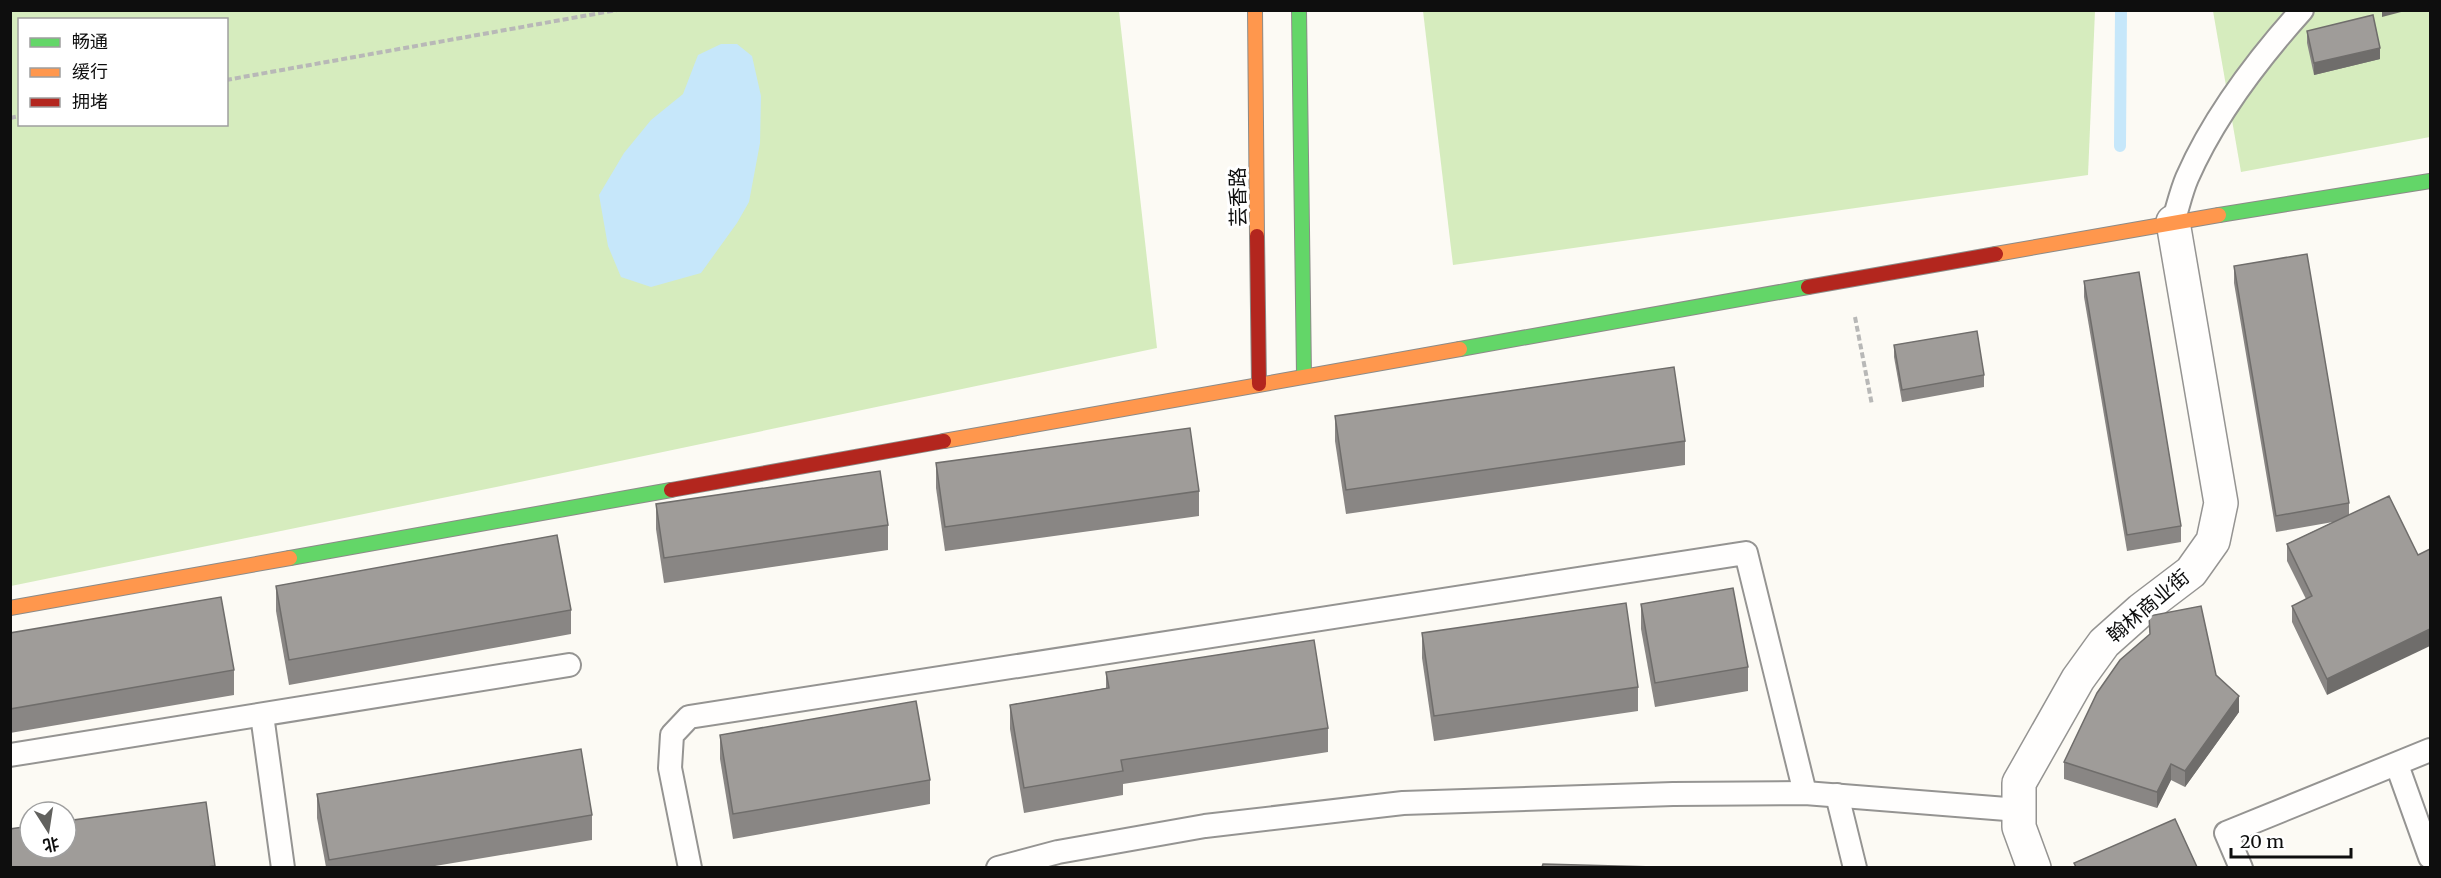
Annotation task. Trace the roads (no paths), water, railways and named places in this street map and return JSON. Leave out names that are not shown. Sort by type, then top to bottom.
[{"type":"street","name":"芸香路","points":[[1255,10],[1259,384]]},
{"type":"street","points":[[1299,10],[1304,375]]},
{"type":"street","points":[[10,608],[1304,375],[2173,222],[2430,181]]},
{"type":"street","name":"翰林商业街","points":[[2034,867],[2019,827],[2019,783],[2078,679],[2104,643],[2141,610],[2191,572],[2213,540],[2221,503],[2173,222]]},
{"type":"lane","points":[[2173,222],[2187,178],[2221,116],[2256,63],[2302,10]]},
{"type":"lane","points":[[690,867],[670,768],[672,735],[689,717],[1746,553],[1805,793]]},
{"type":"lane","points":[[10,755],[569,665]]},
{"type":"lane","points":[[262,715],[284,867]]},
{"type":"lane","points":[[2241,867],[2226,833],[2430,750]]},
{"type":"lane","points":[[2397,765],[2430,857]]},
{"type":"lane","points":[[998,867],[1058,852],[1205,826],[1403,803],[1673,794],[1805,793],[2019,810]]},
{"type":"lane","points":[[1837,795],[1856,867]]},
{"type":"water","points":[[721,44],[737,44],[752,56],[761,96],[760,143],[749,202],[737,223],[701,273],[651,287],[621,277],[608,246],[599,195],[624,153],[651,120],[683,94],[698,55]]},
{"type":"waterway","points":[[2120,146],[2121,10]]}]
